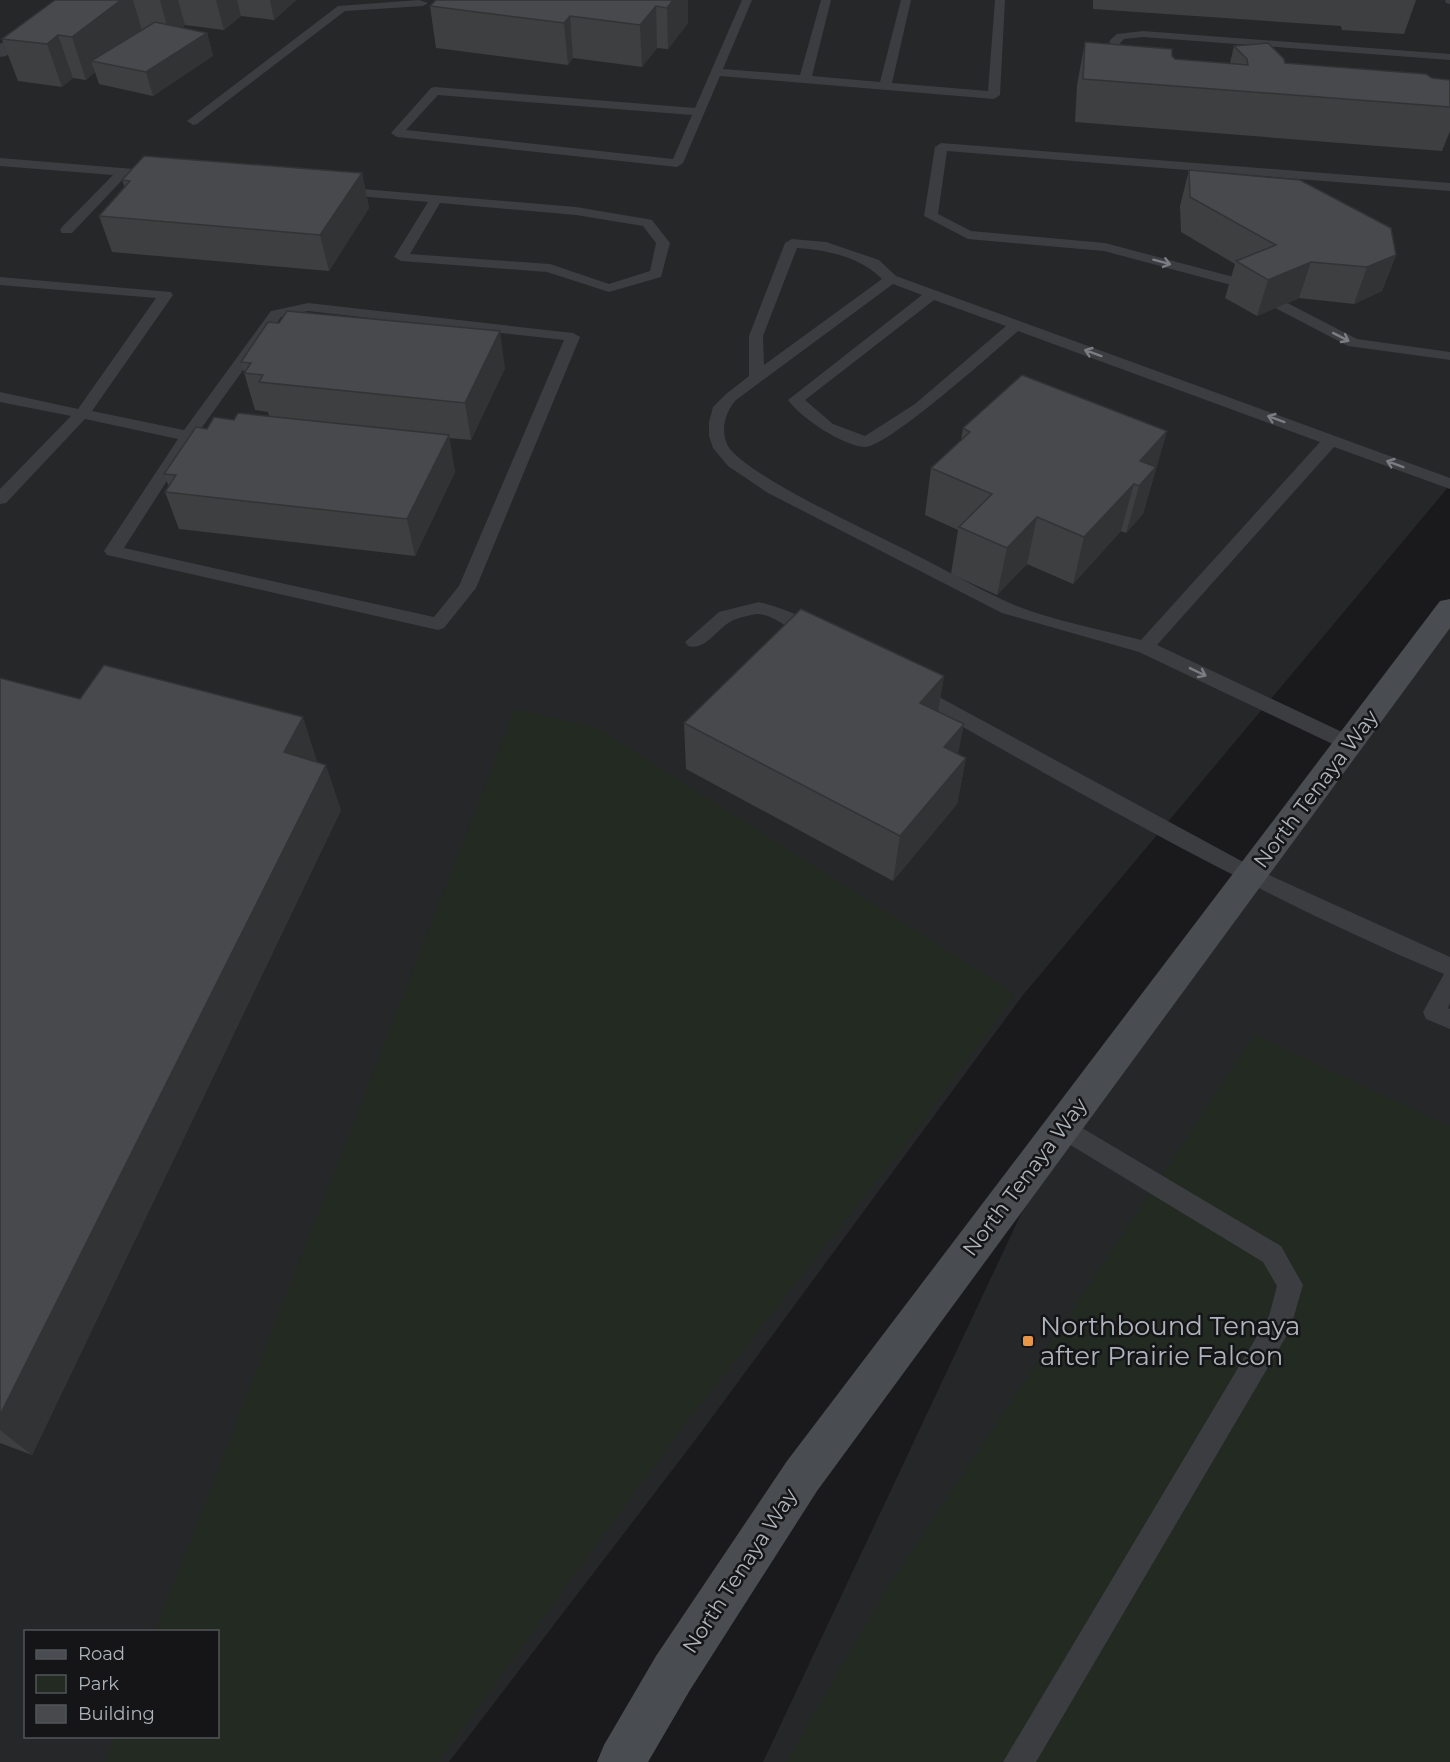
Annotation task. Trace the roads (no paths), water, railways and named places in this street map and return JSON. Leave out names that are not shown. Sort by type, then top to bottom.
[{"type":"main road","name":"North Tenaya Way","points":[[621,1762],[673,1673],[802,1476],[1450,608]]},
{"type":"street","points":[[0,52],[77,0]]},
{"type":"lane","points":[[699,112],[435,91],[397,133],[677,163],[699,112],[747,0]]},
{"type":"lane","points":[[805,80],[826,0]]},
{"type":"lane","points":[[885,86],[906,0]]},
{"type":"lane","points":[[716,72],[994,95],[1000,0]]},
{"type":"lane","points":[[194,121],[342,8],[423,3]]},
{"type":"lane","points":[[1145,65],[1129,61],[1118,53],[1114,42],[1121,36],[1143,34],[1450,57]]},
{"type":"lane","points":[[1450,187],[941,147],[931,216],[968,235],[1105,247],[1236,282],[1353,343],[1450,356]]},
{"type":"lane","points":[[0,162],[170,176]]},
{"type":"lane","points":[[67,230],[123,172]]},
{"type":"lane","points":[[320,190],[576,211],[647,223],[663,243],[656,274],[609,288],[562,274],[550,268],[401,257],[436,200]]},
{"type":"lane","points":[[757,378],[756,336],[792,243],[826,246],[874,262],[891,279],[1450,484]]},
{"type":"lane","points":[[891,279],[731,396],[722,407],[717,422],[717,436],[721,448],[734,463],[774,489],[1008,609],[1054,624],[1145,647],[1350,744]]},
{"type":"lane","points":[[0,281],[166,295],[82,414],[0,500]]},
{"type":"lane","points":[[933,294],[796,400],[827,427],[866,442],[920,407],[1016,325]]},
{"type":"lane","points":[[308,307],[573,337],[467,588],[438,624],[114,551],[188,436],[276,314],[308,307]]},
{"type":"lane","points":[[0,397],[188,436]]},
{"type":"lane","points":[[1145,647],[1331,440]]},
{"type":"lane","points":[[694,642],[725,615],[759,608],[789,619],[831,643]]},
{"type":"lane","points":[[894,679],[1092,791],[1251,876],[1450,966]]},
{"type":"lane","points":[[1450,981],[1434,1012],[1450,1019]]},
{"type":"lane","points":[[1019,1762],[1281,1321],[1290,1285],[1272,1254],[1062,1127]]},
{"type":"place","name":"Northbound Tenaya after Prairie Falcon","points":[[1028,1341]]}]
